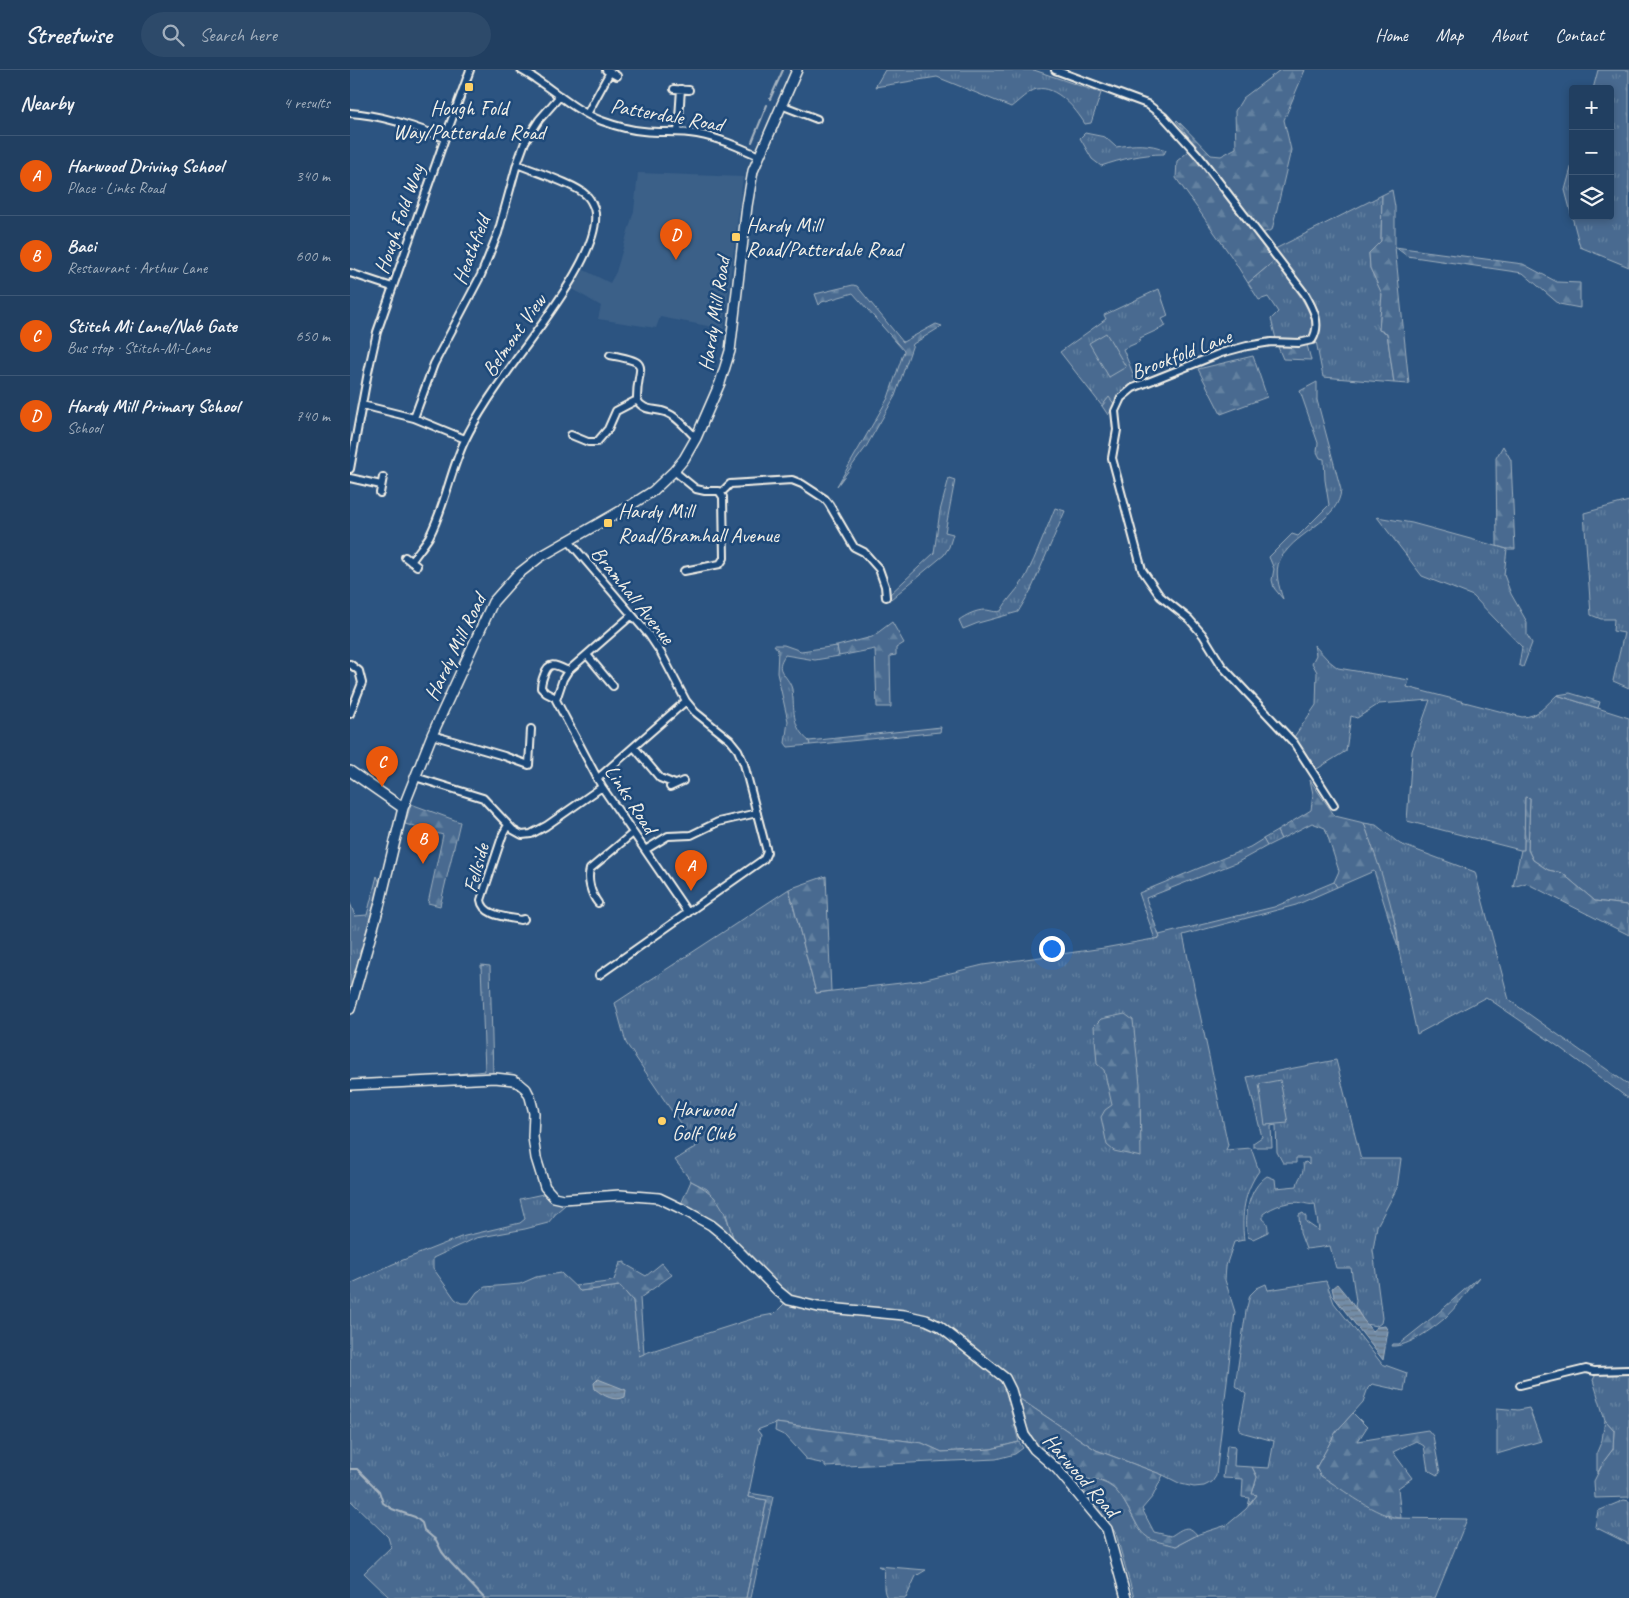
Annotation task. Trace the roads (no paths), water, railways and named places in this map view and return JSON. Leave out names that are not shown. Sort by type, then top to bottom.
[{"type":"street","name":"Hough Fold Way","points":[[350,469],[377,332],[470,70]]},
{"type":"street","name":"Patterdale Road","points":[[521,70],[533,76],[587,114],[600,120],[629,129],[678,132],[713,138],[758,156]]},
{"type":"street","name":"Hardy Mill Road","points":[[350,1009],[380,903],[403,808],[432,735],[493,602],[517,575],[540,557],[653,491],[684,459],[696,438],[720,383],[730,351],[750,187],[758,156],[797,70]]},
{"type":"street","name":"Brookfold Lane","points":[[1055,70],[1147,104],[1164,117],[1199,156],[1305,294],[1315,315],[1317,328],[1312,340],[1299,343],[1271,342],[1247,346],[1221,353],[1154,378],[1133,388],[1121,398],[1115,411],[1117,430],[1112,458],[1142,570],[1160,596],[1189,619],[1203,635],[1222,666],[1294,743],[1334,805]]},
{"type":"street","points":[[587,114],[608,71],[618,76]]},
{"type":"street","points":[[678,132],[678,89],[689,90]]},
{"type":"street","name":"Heathfield","points":[[414,418],[434,364],[482,275],[498,233],[516,164],[532,131],[560,96]]},
{"type":"street","points":[[781,105],[817,119]]},
{"type":"street","points":[[350,113],[412,126],[445,138]]},
{"type":"street","name":"Belmont View","points":[[405,557],[414,564],[439,514],[465,439],[493,392],[572,281],[584,258],[594,225],[594,208],[586,194],[516,164]]},
{"type":"street","points":[[350,273],[392,287]]},
{"type":"street","points":[[610,355],[620,360],[636,361],[640,368],[637,400],[643,407],[648,410],[668,413],[696,438]]},
{"type":"street","points":[[571,435],[581,436],[588,442],[597,442],[608,429],[616,411],[637,400]]},
{"type":"street","points":[[362,405],[414,418],[465,439]]},
{"type":"street","points":[[674,471],[696,488],[721,493]]},
{"type":"street","points":[[380,493],[383,477]]},
{"type":"street","points":[[350,478],[381,485]]},
{"type":"street","points":[[721,493],[730,484],[754,482],[792,480],[807,487],[829,504],[854,547],[864,552],[876,564],[883,579],[886,597]]},
{"type":"street","points":[[684,571],[723,562],[723,498],[721,493]]},
{"type":"street","name":"Bramhall Avenue","points":[[568,540],[655,644],[686,701],[695,712],[730,740],[738,750],[744,764],[766,849],[764,859],[599,975]]},
{"type":"street","points":[[556,698],[568,671],[632,615]]},
{"type":"street","points":[[586,655],[610,685]]},
{"type":"street","points":[[350,664],[363,672],[362,683],[350,714]]},
{"type":"street","name":"Links Road","points":[[568,671],[555,665],[548,666],[541,683],[541,688],[556,698],[602,788],[688,913]]},
{"type":"street","points":[[597,779],[686,701]]},
{"type":"street","points":[[432,735],[529,765],[531,729]]},
{"type":"street","points":[[634,747],[660,778],[672,786],[683,781]]},
{"type":"street","points":[[350,771],[403,808]]},
{"type":"street","points":[[415,777],[483,798],[517,833],[531,834],[558,819],[602,788]]},
{"type":"street","points":[[645,850],[671,835],[691,835],[718,822],[757,813]]},
{"type":"street","name":"Fellside","points":[[508,825],[502,834],[481,900],[488,911],[520,920],[524,919]]},
{"type":"street","points":[[599,904],[593,896],[589,879],[590,869],[633,833]]},
{"type":"street","name":"Harwood Road","points":[[350,1085],[495,1078],[513,1080],[526,1089],[530,1096],[534,1114],[533,1137],[536,1158],[545,1187],[554,1197],[564,1199],[620,1195],[655,1197],[702,1219],[722,1234],[778,1291],[794,1302],[818,1307],[910,1316],[940,1326],[1005,1378],[1011,1390],[1024,1435],[1034,1449],[1057,1469],[1106,1529],[1126,1598]]},
{"type":"street","points":[[1520,1385],[1586,1369],[1594,1371],[1629,1370]]},
{"type":"waterway","points":[[770,99],[783,70]]},
{"type":"waterway","points":[[752,142],[767,105]]},
{"type":"waterway","points":[[350,1469],[357,1469],[379,1491],[383,1503],[392,1509],[415,1517],[422,1523],[424,1530],[436,1540],[442,1552],[451,1563],[484,1598]]},
{"type":"place","name":"Hough Fold Way/Patterdale Road","points":[[469,87]]},
{"type":"place","name":"Hardy Mill Road/Patterdale Road","points":[[736,237]]},
{"type":"place","name":"Hardy Mill Primary School","points":[[676,260]]},
{"type":"place","name":"Hardy Mill Road/Bramhall Avenue","points":[[608,523]]},
{"type":"place","name":"Stitch Mi Lane/Nab Gate","points":[[382,787]]},
{"type":"place","name":"Baci","points":[[423,864]]},
{"type":"place","name":"Harwood Driving School","points":[[691,891]]},
{"type":"place","name":"Harwood Golf Club","points":[[662,1121]]}]
